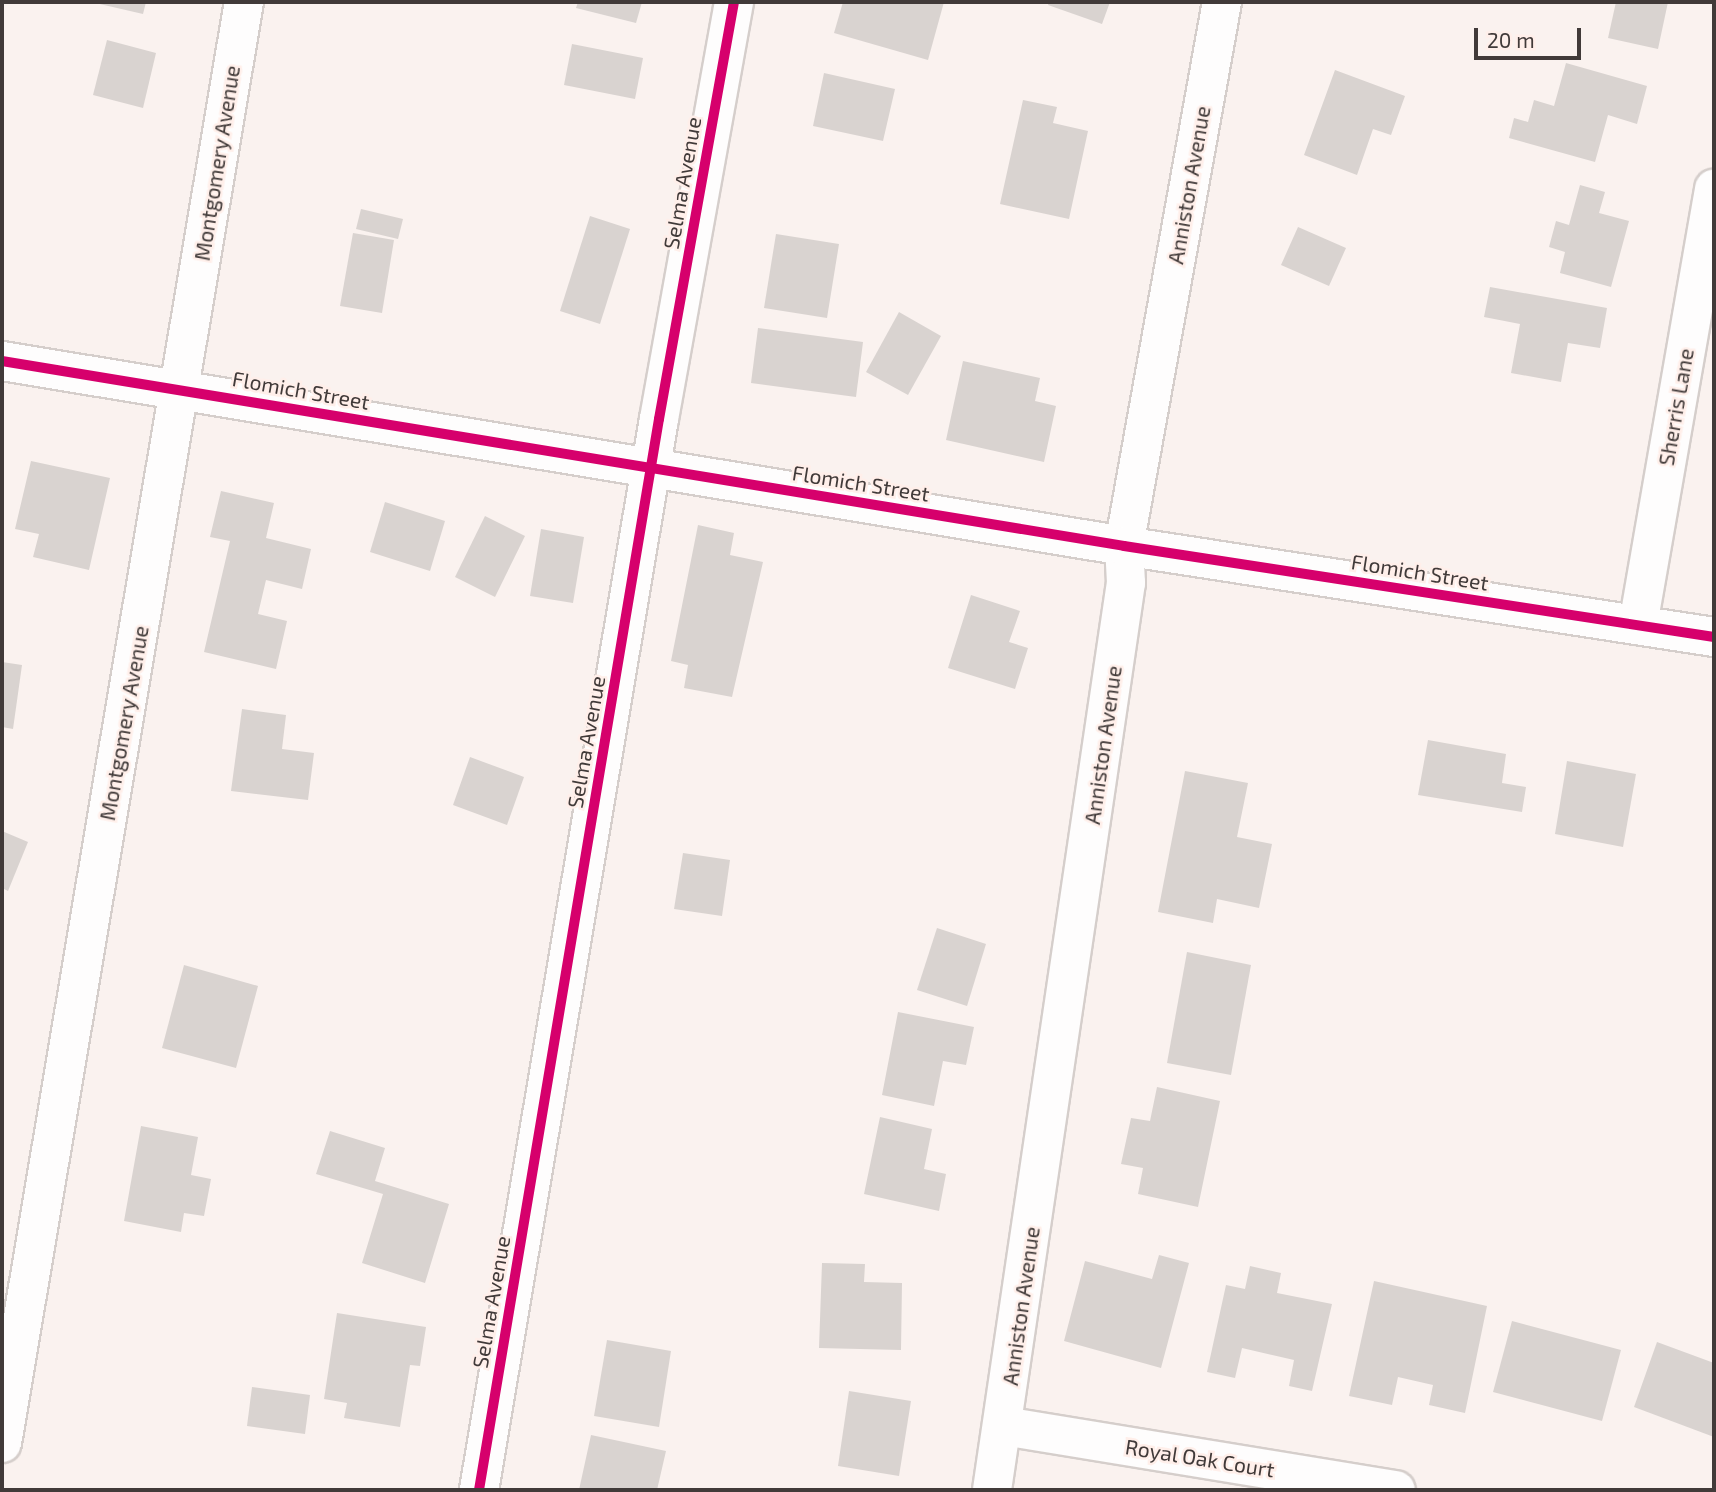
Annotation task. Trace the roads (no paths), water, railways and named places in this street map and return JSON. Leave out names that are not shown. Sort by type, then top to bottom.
[{"type":"street","name":"Montgomery Avenue","points":[[2,1443],[244,2]]},
{"type":"street","name":"Selma Avenue","points":[[479,1490],[652,468],[734,2]]},
{"type":"street","name":"Anniston Avenue","points":[[992,1490],[1004,1426],[1126,583],[1124,546],[1222,2]]},
{"type":"street","name":"Sherris Lane","points":[[1638,625],[1714,189]]},
{"type":"street","name":"Flomich Street","points":[[2,361],[1124,546],[1714,637]]},
{"type":"street","name":"Royal Oak Court","points":[[1004,1426],[1396,1490]]}]
